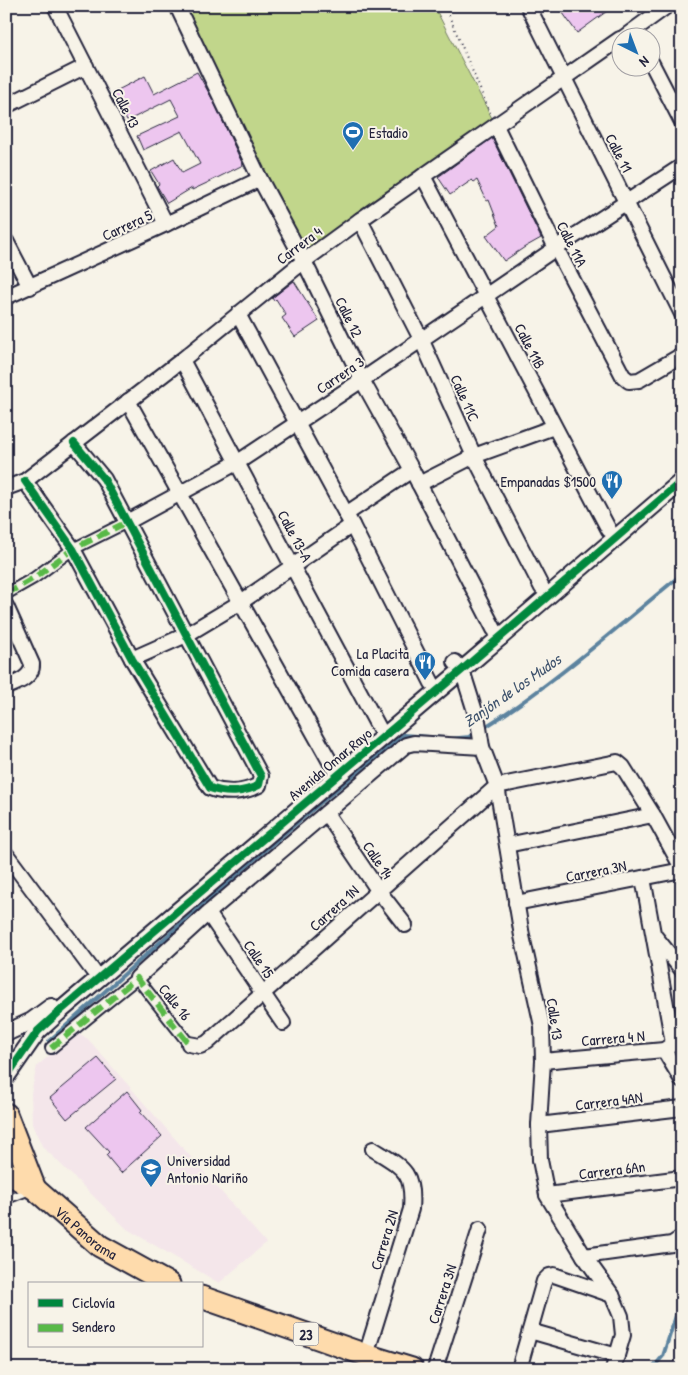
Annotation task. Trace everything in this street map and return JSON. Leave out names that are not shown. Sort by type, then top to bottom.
[{"type":"main road","name":"Vía Panorama","points":[[6,1114],[35,1189]]},
{"type":"main road","name":"Vía Panorama","points":[[6,1172],[35,1189],[100,1246],[165,1282]]},
{"type":"main road","name":"23","points":[[202,1297],[366,1355],[412,1369]]},
{"type":"street","name":"Calle 13","points":[[55,6],[166,224]]},
{"type":"street","name":"Calle 12","points":[[177,6],[260,179],[304,261],[362,380],[412,470],[497,634]]},
{"type":"street","name":"Calle 11","points":[[528,6],[682,314]]},
{"type":"street","name":"Carrera 4","points":[[639,28],[667,6]]},
{"type":"street","name":"Carrera 4","points":[[6,488],[25,480],[74,443],[182,360],[304,261],[360,220],[610,48]]},
{"type":"street","points":[[6,106],[86,66]]},
{"type":"street","points":[[659,78],[682,122]]},
{"type":"street","name":"Calle 11A","points":[[496,126],[556,248],[623,376],[629,381],[639,380],[682,355]]},
{"type":"street","name":"Carrera 3","points":[[6,594],[34,578],[73,549],[238,462],[556,248],[682,166]]},
{"type":"street","name":"Calle 11B","points":[[423,176],[609,530]]},
{"type":"street","name":"Carrera 5","points":[[6,297],[260,179]]},
{"type":"street","name":"Calle 11C","points":[[360,220],[421,339],[474,456],[542,588]]},
{"type":"street","points":[[6,241],[30,287]]},
{"type":"street","points":[[238,314],[349,520],[432,683]]},
{"type":"street","name":"Calle 13-A","points":[[182,360],[379,728]]},
{"type":"street","points":[[128,401],[333,767]]},
{"type":"street","points":[[419,484],[474,456],[554,427]]},
{"type":"street","points":[[25,480],[73,549],[132,659],[210,788],[228,793],[259,785],[261,776],[104,479],[74,443]]},
{"type":"street","name":"Avenida Omar Rayo","points":[[497,634],[542,588],[682,468]]},
{"type":"street","points":[[132,659],[186,635],[241,602],[293,566],[412,470]]},
{"type":"street","name":"Avenida Omar Rayo","points":[[6,1077],[38,1031],[459,666],[682,481]]},
{"type":"street","points":[[6,687],[29,675],[32,669],[32,664],[7,608]]},
{"type":"street","name":"Calle 13","points":[[459,666],[497,786],[522,936],[542,1026],[543,1061],[539,1125],[540,1160],[547,1195],[584,1256],[612,1295],[621,1316],[623,1335],[615,1363]]},
{"type":"street","name":"Avenida Omar Rayo","points":[[6,1033],[32,1021],[54,1005],[432,683],[459,666]]},
{"type":"street","points":[[51,1048],[137,978],[208,913],[406,745],[480,734]]},
{"type":"street","points":[[497,786],[618,762],[653,815],[682,869]]},
{"type":"street","name":"Carrera 1N","points":[[189,1044],[200,1046],[207,1043],[497,786]]},
{"type":"street","name":"Calle 14","points":[[326,813],[378,890],[405,925]]},
{"type":"street","points":[[507,845],[653,815]]},
{"type":"street","points":[[6,854],[93,971]]},
{"type":"street","name":"Carrera 3N","points":[[516,903],[682,869]]},
{"type":"street","points":[[643,878],[673,1044],[682,1080]]},
{"type":"street","name":"Calle 15","points":[[208,913],[283,1023]]},
{"type":"street","points":[[653,933],[682,970]]},
{"type":"street","name":"Calle 16","points":[[137,978],[189,1044]]},
{"type":"street","name":"Carrera 4 N","points":[[543,1061],[673,1044]]},
{"type":"street","name":"Carrera 4AN","points":[[539,1125],[682,1108]]},
{"type":"street","name":"Carrera 2N","points":[[366,1355],[411,1210],[412,1195],[412,1185],[400,1166],[373,1149]]},
{"type":"street","name":"Carrera 6An","points":[[547,1195],[682,1178]]},
{"type":"street","name":"Carrera 3N","points":[[435,1369],[480,1229]]},
{"type":"street","points":[[584,1256],[672,1244],[682,1237]]},
{"type":"street","points":[[519,1369],[544,1281],[549,1276],[554,1275],[612,1295]]},
{"type":"street","points":[[530,1331],[615,1363]]},
{"type":"lane","points":[[6,1200],[35,1189]]},
{"type":"path","points":[[445,6],[496,126]]},
{"type":"shaded area","name":"Universidad Antonio Nariño","points":[[77,1032],[88,1039],[266,1243],[219,1283],[127,1229],[42,1146],[32,1122],[31,1093],[37,1066]]},
{"type":"green space","name":"Estadio","points":[[177,6],[434,6],[496,126],[304,261]]},
{"type":"building","points":[[558,6],[614,6],[577,33]]},
{"type":"building","points":[[197,72],[213,100],[243,165],[192,190],[192,188],[167,203],[151,171],[174,158],[182,173],[200,164],[182,131],[143,150],[137,136],[180,116],[171,99],[127,121],[112,93],[145,76],[154,94]]},
{"type":"building","points":[[492,138],[541,238],[504,261],[486,236],[499,226],[489,200],[487,201],[477,180],[474,182],[472,180],[450,195],[438,177]]},
{"type":"building","points":[[294,281],[319,321],[295,337],[282,318],[286,315],[276,299],[274,301],[272,298]]},
{"type":"building","points":[[98,1058],[116,1079],[67,1119],[50,1098]]},
{"type":"building","points":[[127,1091],[142,1110],[140,1112],[162,1136],[121,1173],[106,1155],[109,1152],[86,1127]]},
{"type":"waterway","name":"Zanjón de los Mudos","points":[[482,729],[509,712],[560,674],[682,574]]},
{"type":"waterway","name":"Zanjón de los Mudos","points":[[450,739],[469,737],[476,732]]},
{"type":"waterway","name":"Zanjón de los Mudos","points":[[49,1041],[268,847],[403,735],[443,738]]},
{"type":"waterway","points":[[652,1369],[663,1356],[682,1297]]},
{"type":"marked path","points":[[6,594],[34,578],[73,549],[127,522]]},
{"type":"marked path","points":[[51,1048],[137,978],[189,1044]]},
{"type":"cycle path","points":[[25,481],[73,549],[132,659],[210,788],[235,792],[259,785],[261,776],[104,479],[74,443]]},
{"type":"cycle path","points":[[6,1077],[38,1031],[60,1011],[682,481]]},
{"type":"place","name":"Estadio","points":[[353,151]]},
{"type":"place","name":"Empanadas $1500","points":[[612,500]]},
{"type":"place","name":"La Placita Comida casera","points":[[425,681]]},
{"type":"place","name":"Universidad Antonio Nariño","points":[[151,1188]]}]
